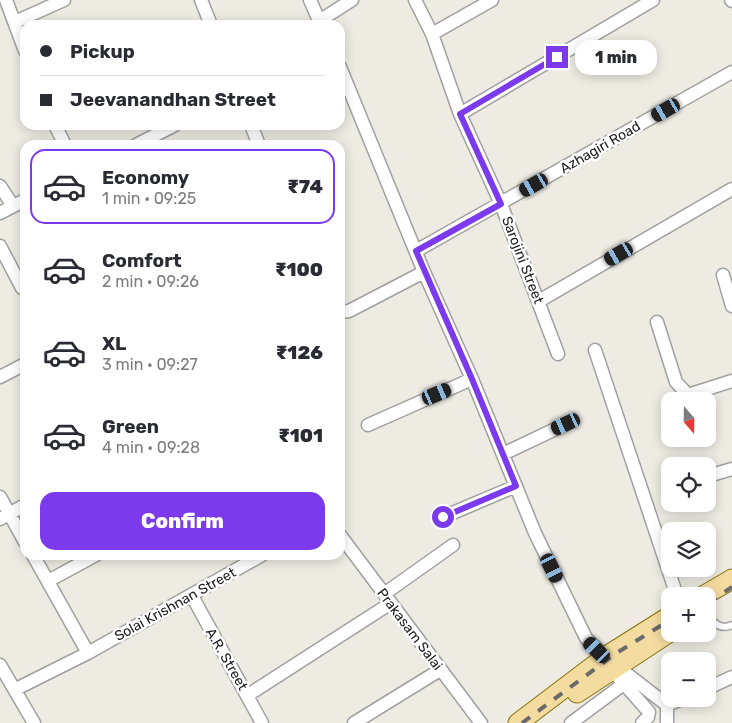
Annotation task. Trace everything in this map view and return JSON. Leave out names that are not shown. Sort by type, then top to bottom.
[{"type":"main road","points":[[716,589],[732,580]]},
{"type":"main road","points":[[716,604],[732,594]]},
{"type":"main road","points":[[518,723],[615,669],[661,625]]},
{"type":"main road","points":[[536,723],[562,703],[661,638]]},
{"type":"street","points":[[6,0],[20,36]]},
{"type":"street","points":[[15,22],[64,0]]},
{"type":"street","points":[[200,0],[206,20]]},
{"type":"street","points":[[310,0],[319,20]]},
{"type":"street","points":[[324,20],[352,0]]},
{"type":"street","name":"Sarojini Street","points":[[415,0],[432,34],[460,114],[501,204],[558,354]]},
{"type":"street","points":[[432,34],[492,0]]},
{"type":"street","points":[[460,114],[653,0]]},
{"type":"street","name":"Azhagiri Road","points":[[416,251],[732,72]]},
{"type":"street","points":[[345,79],[424,272],[472,379],[535,533],[586,638],[615,669],[649,712],[649,715],[642,723]]},
{"type":"street","points":[[146,140],[165,130]]},
{"type":"street","points":[[0,186],[13,206]]},
{"type":"street","points":[[539,301],[732,189]]},
{"type":"street","points":[[0,213],[20,202]]},
{"type":"street","points":[[0,246],[20,284]]},
{"type":"street","points":[[345,311],[424,272]]},
{"type":"street","points":[[723,275],[732,306]]},
{"type":"street","points":[[657,322],[676,382],[688,394],[732,381]]},
{"type":"street","points":[[595,350],[675,587]]},
{"type":"street","points":[[0,377],[20,367]]},
{"type":"street","points":[[368,425],[472,379]]},
{"type":"street","points":[[503,454],[566,424]]},
{"type":"street","points":[[716,474],[732,469]]},
{"type":"street","points":[[443,517],[516,486]]},
{"type":"street","points":[[0,497],[4,517],[20,536]]},
{"type":"street","points":[[4,517],[20,508]]},
{"type":"street","name":"Prakasam Salai","points":[[345,542],[481,723]]},
{"type":"street","points":[[248,695],[388,599],[453,545]]},
{"type":"street","points":[[36,560],[88,653]]},
{"type":"street","points":[[48,581],[87,560]]},
{"type":"street","name":"Solai Krishnan Street","points":[[16,689],[88,653],[253,560]]},
{"type":"street","name":"A.R. Street","points":[[192,596],[262,723]]},
{"type":"street","points":[[0,667],[16,689],[34,723]]},
{"type":"street","points":[[615,669],[661,701]]},
{"type":"street","points":[[571,723],[615,669]]},
{"type":"street","points":[[354,723],[440,670]]},
{"type":"street","points":[[716,684],[732,677]]},
{"type":"street","points":[[667,707],[667,723]]},
{"type":"lane","points":[[716,623],[726,628],[732,625]]},
{"type":"railway","points":[[716,598],[732,587]]},
{"type":"railway","points":[[522,723],[615,654],[661,626]]},
{"type":"route","points":[[443,517],[516,486],[416,251],[501,204],[460,114],[557,57]]}]
